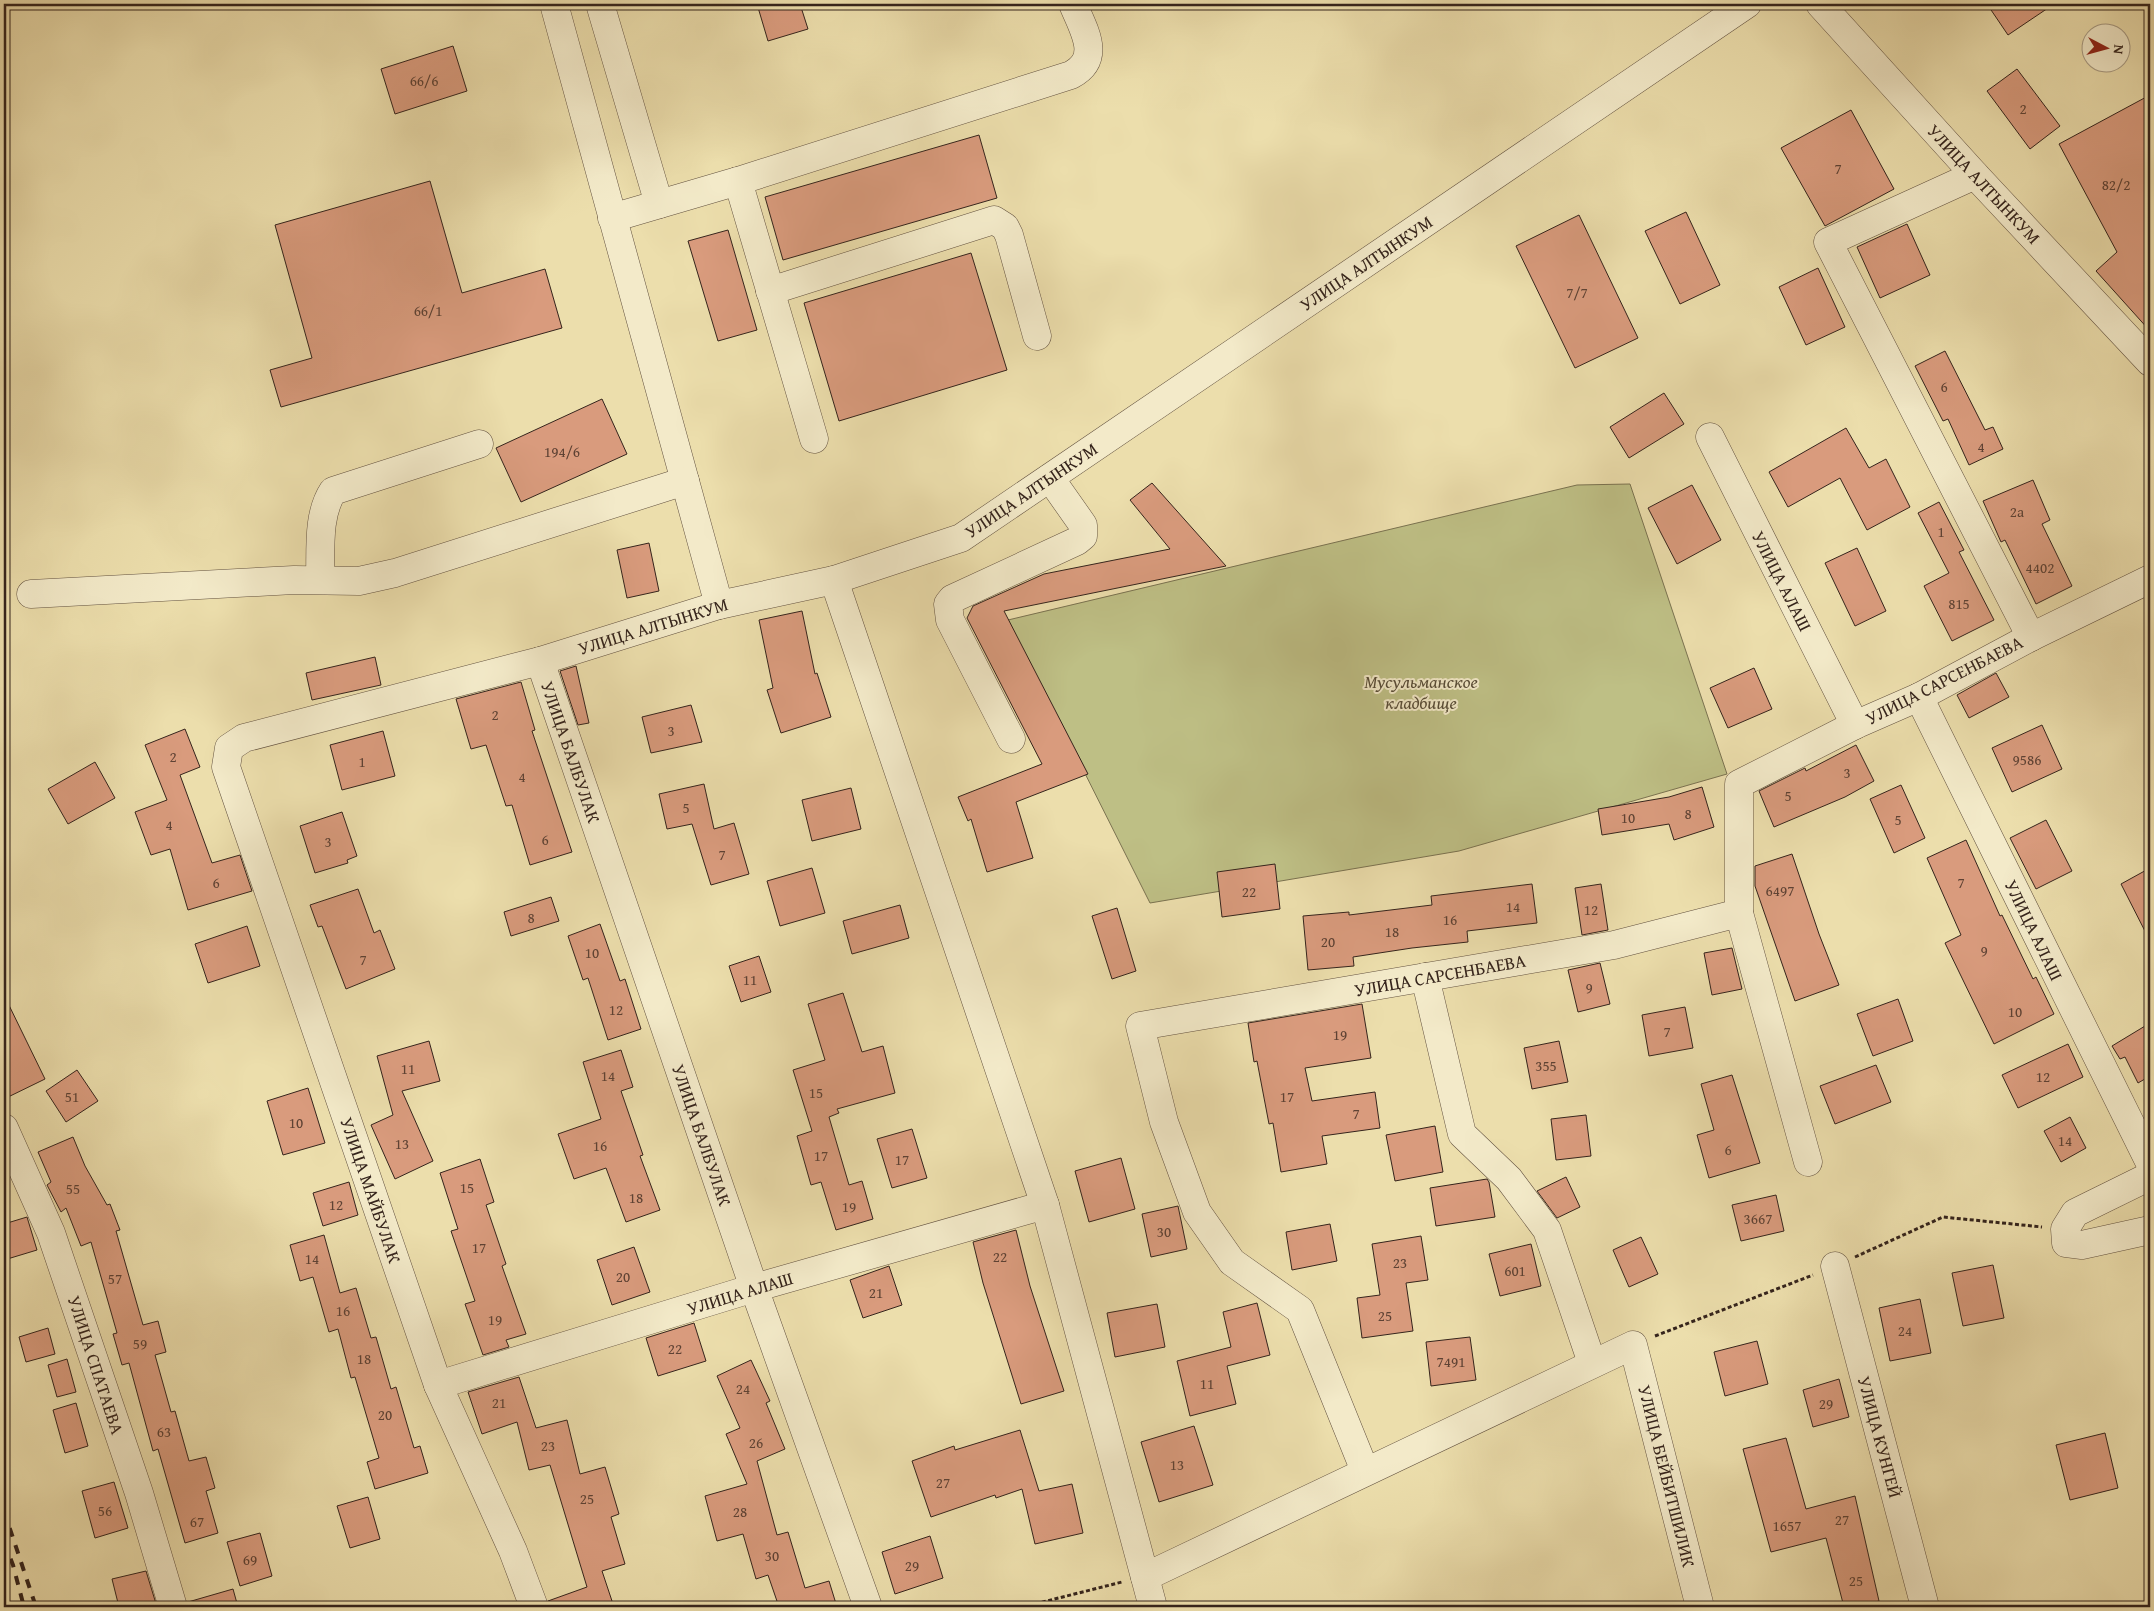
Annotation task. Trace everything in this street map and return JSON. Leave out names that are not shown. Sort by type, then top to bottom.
[{"type":"street","points":[[554,4],[719,605]]},
{"type":"street","points":[[600,4],[659,204]]},
{"type":"street","points":[[612,218],[738,181],[1070,75],[1081,69],[1088,59],[1088,44],[1073,4]]},
{"type":"street","name":"УЛИЦА АЛТЫНКУМ","points":[[226,767],[229,748],[244,738],[540,661],[719,605],[834,580],[961,538],[1747,4]]},
{"type":"street","name":"УЛИЦА АЛТЫНКУМ","points":[[1820,4],[1974,175],[2150,362]]},
{"type":"street","points":[[1974,175],[1828,242],[2031,637]]},
{"type":"street","points":[[738,181],[814,439]]},
{"type":"street","points":[[770,291],[994,220],[1005,227],[1009,235],[1037,336]]},
{"type":"street","name":"УЛИЦА АЛАШ","points":[[1710,437],[1855,725]]},
{"type":"street","points":[[320,579],[324,514],[327,500],[333,492],[479,444]]},
{"type":"street","points":[[1011,739],[950,620],[948,604],[952,599],[1077,541],[1083,536],[1083,525],[1050,478]]},
{"type":"street","points":[[30,594],[320,579],[359,580],[395,573],[685,481]]},
{"type":"street","name":"УЛИЦА САРСЕНБАЕВА","points":[[1365,1471],[1300,1310],[1232,1262],[1198,1212],[1164,1122],[1140,1026],[1614,945],[1739,913],[1739,784],[1855,725],[1919,697],[2031,637],[2150,579]]},
{"type":"street","points":[[834,580],[1044,1205],[1152,1607]]},
{"type":"street","name":"УЛИЦА БАЛБУЛАК","points":[[540,661],[754,1288],[868,1607]]},
{"type":"street","name":"УЛИЦА АЛАШ","points":[[1919,697],[2150,1163]]},
{"type":"street","name":"УЛИЦА МАЙБУЛАК","points":[[226,767],[438,1385],[513,1551],[534,1607]]},
{"type":"street","points":[[1739,913],[1808,1162]]},
{"type":"street","points":[[1145,1577],[1592,1363],[1547,1230],[1509,1179],[1462,1134],[1425,977]]},
{"type":"street","name":"УЛИЦА СПАТАЕВА","points":[[4,1128],[52,1233],[139,1493],[173,1607]]},
{"type":"street","points":[[2150,1176],[2075,1213],[2066,1229],[2066,1243],[2082,1245],[2150,1230]]},
{"type":"street","name":"УЛИЦА АЛАШ","points":[[438,1385],[754,1288],[1044,1205]]},
{"type":"street","name":"УЛИЦА КУНГЕЙ","points":[[1835,1266],[1925,1607]]},
{"type":"street","name":"УЛИЦА БЕЙБИТШИЛИК","points":[[1592,1363],[1633,1345],[1700,1607]]},
{"type":"path","points":[[1023,1607],[1145,1577]]},
{"type":"green space","name":"Мусульманское кладбище","points":[[1630,484],[1727,774],[1459,851],[1150,903],[1008,620],[1577,485]]},
{"type":"building","points":[[757,4],[800,4],[808,29],[768,41]]},
{"type":"building","points":[[1987,4],[2054,4],[2008,35]]},
{"type":"building","points":[[453,46],[467,91],[395,114],[381,69]]},
{"type":"building","points":[[2017,69],[2060,126],[2030,149],[1987,91]]},
{"type":"building","points":[[2150,95],[2150,331],[2096,271],[2117,252],[2059,144]]},
{"type":"building","points":[[1851,110],[1894,189],[1825,226],[1781,148]]},
{"type":"building","points":[[979,135],[997,198],[783,260],[765,197]]},
{"type":"building","points":[[430,181],[462,293],[545,269],[562,328],[281,407],[270,370],[312,358],[275,225]]},
{"type":"building","points":[[1686,212],[1720,285],[1680,304],[1645,231]]},
{"type":"building","points":[[1579,215],[1638,338],[1575,368],[1516,246]]},
{"type":"building","points":[[1907,224],[1930,275],[1880,298],[1857,247]]},
{"type":"building","points":[[728,230],[757,330],[718,341],[688,241]]},
{"type":"building","points":[[971,253],[1007,370],[839,421],[804,303]]},
{"type":"building","points":[[1818,268],[1845,327],[1806,345],[1779,287]]},
{"type":"building","points":[[1945,351],[1985,430],[1993,427],[2003,449],[1969,465],[1948,419],[1943,421],[1915,366]]},
{"type":"building","points":[[1664,393],[1684,424],[1629,458],[1610,427]]},
{"type":"building","points":[[602,399],[627,454],[521,502],[496,448]]},
{"type":"building","points":[[1846,428],[1869,468],[1886,459],[1910,507],[1867,530],[1840,478],[1788,507],[1769,472]]},
{"type":"building","points":[[2033,480],[2050,520],[2042,524],[2072,586],[2036,604],[2005,540],[2001,542],[1983,501]]},
{"type":"building","points":[[1152,483],[1226,566],[1004,611],[1088,774],[1016,802],[1033,858],[987,872],[971,819],[968,821],[958,797],[1042,764],[967,618],[973,606],[1044,574],[1170,549],[1130,500]]},
{"type":"building","points":[[1692,485],[1721,540],[1677,564],[1648,508]]},
{"type":"building","points":[[1939,502],[1964,550],[1959,552],[1994,620],[1952,641],[1924,586],[1949,573],[1918,513]]},
{"type":"building","points":[[649,543],[659,591],[627,598],[617,550]]},
{"type":"building","points":[[1857,548],[1886,611],[1855,626],[1825,563]]},
{"type":"building","points":[[802,611],[815,674],[817,673],[831,717],[781,733],[767,690],[773,688],[759,620]]},
{"type":"building","points":[[375,657],[381,685],[312,700],[306,673]]},
{"type":"building","points":[[576,666],[589,723],[578,725],[560,671]]},
{"type":"building","points":[[1754,668],[1772,709],[1728,728],[1710,688]]},
{"type":"building","points":[[1996,673],[2009,697],[1969,718],[1957,695]]},
{"type":"building","points":[[521,682],[535,730],[532,731],[572,852],[530,865],[512,805],[506,806],[486,745],[471,749],[456,699]]},
{"type":"building","points":[[691,705],[702,742],[651,753],[642,717]]},
{"type":"building","points":[[2042,725],[2062,769],[2012,792],[1992,748]]},
{"type":"building","points":[[185,729],[200,767],[180,775],[212,863],[240,855],[252,891],[188,910],[170,849],[151,855],[135,812],[167,800],[145,745]]},
{"type":"building","points":[[383,731],[395,776],[342,790],[330,745]]},
{"type":"building","points":[[1856,745],[1874,781],[1845,797],[1774,827],[1759,791],[1805,768],[1806,771]]},
{"type":"building","points":[[95,762],[115,798],[68,824],[48,789]]},
{"type":"building","points":[[704,784],[714,829],[734,823],[749,874],[711,885],[692,824],[667,829],[659,794]]},
{"type":"building","points":[[1901,785],[1925,838],[1894,853],[1870,799]]},
{"type":"building","points":[[1702,787],[1714,827],[1674,840],[1669,824],[1602,835],[1598,809],[1669,797]]},
{"type":"building","points":[[851,788],[861,829],[812,841],[802,800]]},
{"type":"building","points":[[342,812],[357,856],[347,860],[348,863],[315,873],[300,826]]},
{"type":"building","points":[[2046,820],[2072,871],[2036,889],[2010,838]]},
{"type":"building","points":[[1966,840],[2000,916],[2002,915],[2033,979],[2036,977],[2054,1014],[1994,1044],[1945,943],[1961,935],[1927,858]]},
{"type":"building","points":[[1792,854],[1819,934],[1839,985],[1795,1001],[1755,886],[1755,866]]},
{"type":"building","points":[[1275,864],[1280,909],[1222,917],[1217,872]]},
{"type":"building","points":[[812,868],[825,913],[780,926],[767,881]]},
{"type":"building","points":[[2150,868],[2150,941],[2121,884]]},
{"type":"building","points":[[1532,884],[1537,923],[1467,931],[1468,942],[1353,957],[1354,966],[1308,970],[1303,916],[1349,912],[1349,915],[1432,905],[1431,896]]},
{"type":"building","points":[[1601,884],[1608,930],[1582,935],[1575,888]]},
{"type":"building","points":[[358,889],[374,933],[380,930],[395,969],[346,989],[322,926],[318,927],[310,905]]},
{"type":"building","points":[[551,897],[559,921],[511,936],[504,912]]},
{"type":"building","points":[[900,905],[909,938],[852,954],[843,921]]},
{"type":"building","points":[[1117,908],[1136,971],[1112,979],[1092,916]]},
{"type":"building","points":[[600,924],[620,981],[625,979],[641,1029],[608,1040],[588,978],[583,980],[568,936]]},
{"type":"building","points":[[247,926],[260,966],[208,983],[195,944]]},
{"type":"building","points":[[1732,948],[1742,989],[1712,995],[1704,953]]},
{"type":"building","points":[[759,956],[771,992],[741,1002],[729,966]]},
{"type":"building","points":[[1600,963],[1610,1004],[1578,1012],[1568,970]]},
{"type":"building","points":[[843,993],[862,1052],[883,1046],[895,1093],[837,1109],[839,1113],[829,1117],[849,1185],[862,1181],[873,1219],[836,1230],[821,1182],[811,1185],[797,1136],[812,1131],[793,1070],[825,1060],[808,1004]]},
{"type":"building","points":[[4,995],[45,1079],[4,1099]]},
{"type":"building","points":[[1898,999],[1913,1041],[1873,1056],[1857,1014]]},
{"type":"building","points":[[1362,1004],[1371,1058],[1305,1068],[1312,1101],[1375,1092],[1380,1128],[1322,1136],[1327,1164],[1281,1172],[1273,1123],[1269,1124],[1257,1061],[1254,1062],[1248,1023]]},
{"type":"building","points":[[1685,1007],[1693,1048],[1649,1056],[1642,1015]]},
{"type":"building","points":[[2150,1023],[2150,1076],[2138,1083],[2125,1057],[2120,1059],[2112,1046]]},
{"type":"building","points":[[429,1041],[440,1081],[402,1091],[433,1161],[395,1179],[371,1125],[393,1115],[377,1056]]},
{"type":"building","points":[[1559,1041],[1568,1082],[1532,1089],[1524,1048]]},
{"type":"building","points":[[2068,1044],[2083,1077],[2018,1108],[2002,1075]]},
{"type":"building","points":[[621,1050],[633,1087],[621,1091],[643,1155],[640,1156],[660,1210],[626,1222],[606,1168],[574,1179],[558,1134],[601,1119],[583,1062]]},
{"type":"building","points":[[1876,1065],[1891,1102],[1835,1124],[1820,1086]]},
{"type":"building","points":[[77,1070],[98,1101],[66,1122],[46,1091]]},
{"type":"building","points":[[1732,1075],[1760,1163],[1709,1178],[1697,1135],[1714,1130],[1701,1084]]},
{"type":"building","points":[[308,1088],[325,1143],[283,1155],[267,1101]]},
{"type":"building","points":[[1586,1115],[1591,1156],[1556,1160],[1551,1119]]},
{"type":"building","points":[[2070,1117],[2086,1148],[2061,1162],[2044,1131]]},
{"type":"building","points":[[1435,1126],[1443,1172],[1395,1181],[1386,1135]]},
{"type":"building","points":[[912,1129],[927,1178],[892,1188],[877,1139]]},
{"type":"building","points":[[73,1137],[85,1166],[107,1205],[110,1204],[120,1230],[116,1231],[143,1325],[158,1321],[166,1352],[155,1355],[171,1412],[175,1411],[189,1461],[206,1457],[215,1488],[206,1491],[218,1533],[185,1543],[158,1449],[153,1451],[129,1363],[122,1365],[113,1334],[117,1333],[91,1242],[81,1246],[66,1208],[61,1212],[47,1185],[51,1182],[38,1152]]},
{"type":"building","points":[[1121,1158],[1135,1209],[1089,1222],[1075,1171]]},
{"type":"building","points":[[480,1159],[494,1202],[486,1205],[506,1264],[502,1266],[526,1334],[506,1340],[509,1347],[483,1355],[465,1304],[475,1301],[451,1231],[458,1229],[440,1173]]},
{"type":"building","points":[[1566,1177],[1580,1207],[1557,1218],[1537,1191]]},
{"type":"building","points":[[1487,1179],[1495,1217],[1436,1226],[1430,1188]]},
{"type":"building","points":[[349,1182],[358,1215],[323,1226],[313,1193]]},
{"type":"building","points":[[1776,1195],[1784,1231],[1741,1241],[1732,1205]]},
{"type":"building","points":[[1178,1206],[1187,1249],[1151,1257],[1142,1214]]},
{"type":"building","points":[[27,1217],[37,1250],[4,1260],[4,1224]]},
{"type":"building","points":[[1330,1224],[1337,1261],[1292,1270],[1286,1232]]},
{"type":"building","points":[[1016,1230],[1030,1286],[1064,1391],[1021,1404],[983,1283],[973,1242]]},
{"type":"building","points":[[324,1235],[340,1293],[356,1288],[371,1338],[376,1337],[391,1389],[396,1387],[414,1448],[420,1446],[428,1473],[375,1489],[367,1462],[379,1458],[355,1377],[351,1378],[338,1329],[329,1332],[313,1277],[300,1281],[290,1245]]},
{"type":"building","points":[[1421,1236],[1428,1280],[1406,1283],[1413,1331],[1362,1338],[1357,1298],[1380,1295],[1372,1244]]},
{"type":"building","points":[[1641,1237],[1658,1274],[1629,1287],[1613,1250]]},
{"type":"building","points":[[1531,1244],[1541,1286],[1500,1296],[1489,1254]]},
{"type":"building","points":[[634,1247],[650,1292],[612,1305],[597,1260]]},
{"type":"building","points":[[1993,1265],[2004,1318],[1963,1326],[1952,1273]]},
{"type":"building","points":[[889,1266],[902,1305],[863,1318],[850,1280]]},
{"type":"building","points":[[1920,1299],[1931,1353],[1890,1361],[1879,1308]]},
{"type":"building","points":[[1257,1303],[1270,1355],[1227,1366],[1236,1404],[1190,1416],[1177,1361],[1231,1347],[1223,1312]]},
{"type":"building","points":[[1157,1304],[1165,1347],[1115,1357],[1107,1313]]},
{"type":"building","points":[[694,1323],[706,1361],[658,1376],[646,1338]]},
{"type":"building","points":[[48,1328],[55,1354],[26,1362],[19,1337]]},
{"type":"building","points":[[1470,1337],[1476,1380],[1431,1386],[1426,1342]]},
{"type":"building","points":[[1757,1341],[1768,1384],[1725,1396],[1714,1352]]},
{"type":"building","points":[[67,1359],[76,1392],[57,1397],[48,1365]]},
{"type":"building","points":[[751,1360],[770,1401],[766,1403],[785,1449],[757,1461],[777,1535],[788,1532],[805,1588],[829,1581],[837,1607],[779,1607],[768,1575],[756,1579],[743,1534],[717,1541],[705,1496],[747,1484],[726,1434],[740,1428],[717,1376]]},
{"type":"building","points":[[519,1377],[536,1428],[567,1420],[580,1474],[605,1467],[619,1514],[611,1517],[625,1564],[602,1571],[614,1607],[549,1607],[548,1601],[587,1587],[550,1465],[529,1470],[517,1422],[482,1434],[468,1392]]},
{"type":"building","points":[[1839,1379],[1849,1417],[1813,1427],[1803,1390]]},
{"type":"building","points":[[76,1403],[88,1446],[65,1453],[53,1410]]},
{"type":"building","points":[[1194,1426],[1213,1485],[1159,1502],[1141,1442]]},
{"type":"building","points":[[1020,1430],[1039,1491],[1072,1484],[1083,1533],[1035,1544],[1022,1489],[996,1498],[995,1495],[931,1517],[912,1461],[954,1446],[955,1450]]},
{"type":"building","points":[[2105,1433],[2118,1488],[2070,1500],[2056,1445]]},
{"type":"building","points":[[1786,1438],[1806,1509],[1855,1496],[1879,1601],[1854,1607],[1844,1607],[1826,1538],[1771,1552],[1743,1449]]},
{"type":"building","points":[[114,1482],[128,1528],[95,1538],[82,1491]]},
{"type":"building","points":[[368,1497],[380,1539],[350,1548],[337,1506]]},
{"type":"building","points":[[260,1533],[272,1576],[240,1586],[227,1542]]},
{"type":"building","points":[[930,1536],[943,1578],[895,1594],[882,1552]]},
{"type":"building","points":[[146,1571],[157,1607],[119,1607],[112,1579]]},
{"type":"building","points":[[233,1589],[238,1607],[188,1607],[188,1602]]},
{"type":"railway","points":[[4,1511],[36,1607]]},
{"type":"railway","points":[[4,1542],[13,1565],[24,1607]]},
{"type":"railway","points":[[4,1592],[9,1607]]}]
